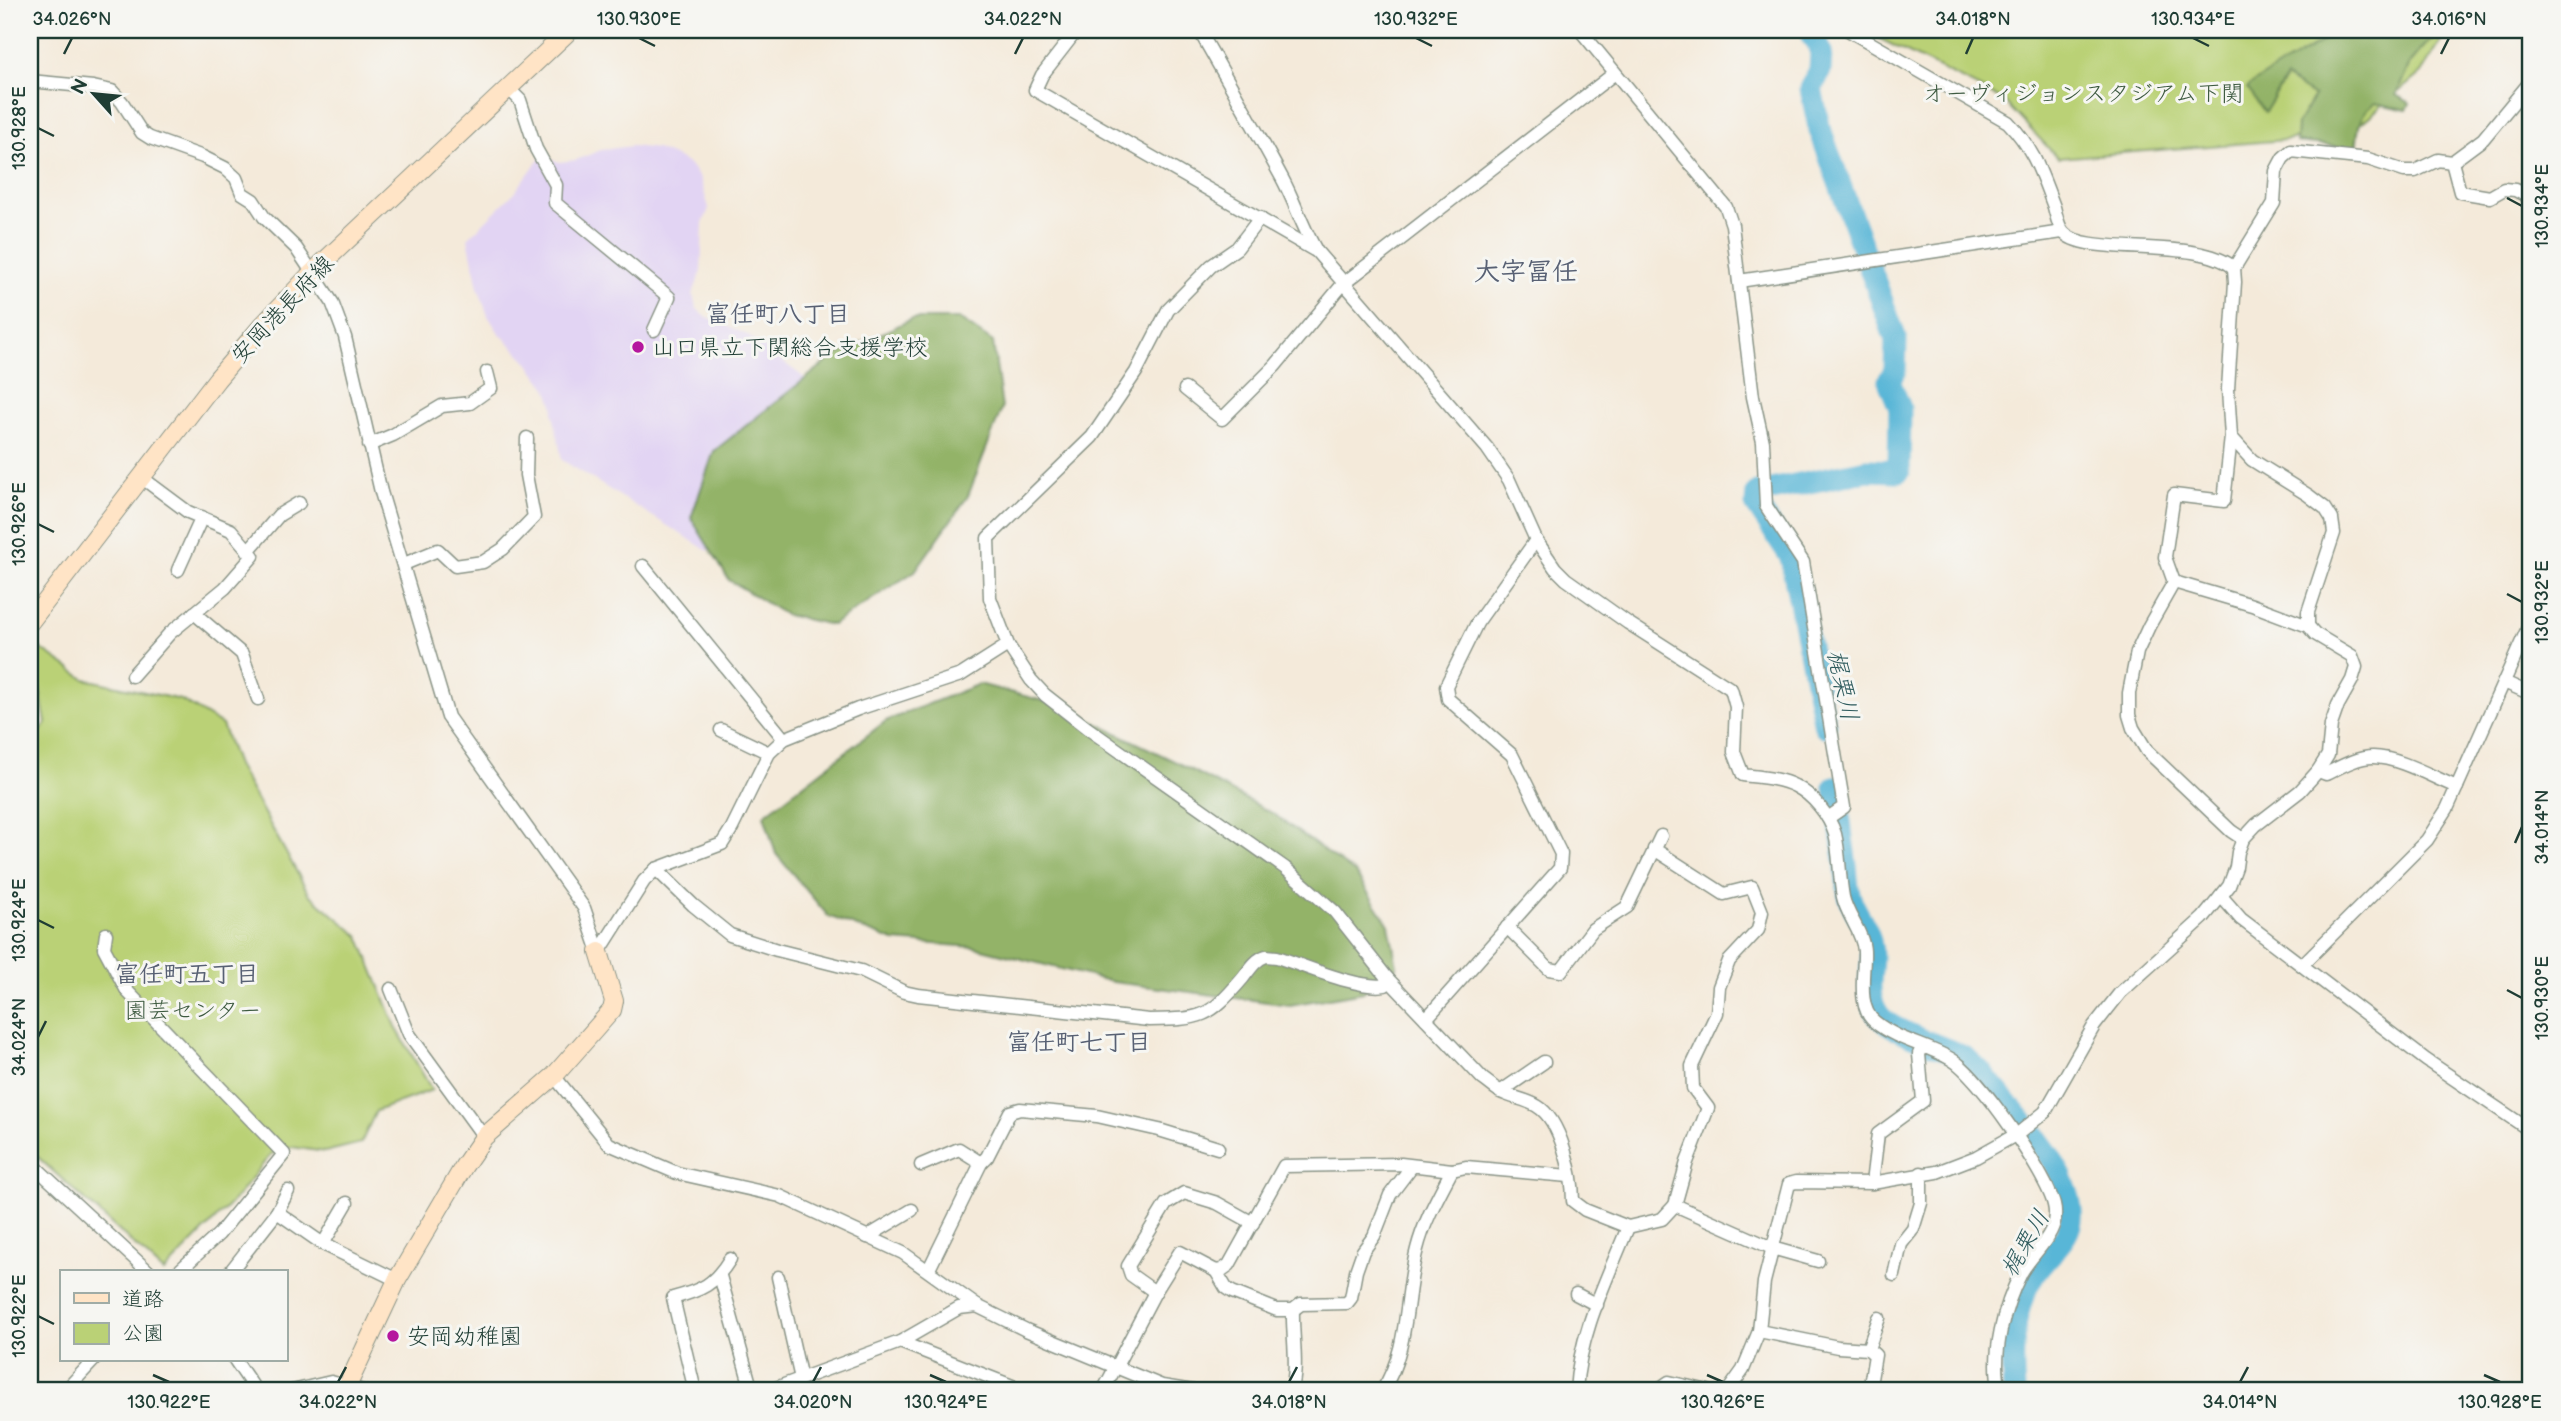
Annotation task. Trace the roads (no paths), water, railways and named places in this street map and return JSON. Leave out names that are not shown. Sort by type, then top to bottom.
[{"type":"main road","name":"安岡港長府線","points":[[30,622],[217,379],[262,326],[311,274],[570,30]]},
{"type":"main road","points":[[351,1389],[397,1280],[443,1200],[484,1137],[554,1076],[612,1010],[614,1001],[599,952]]},
{"type":"street","points":[[1077,30],[1042,75],[1035,90],[1317,252]]},
{"type":"street","points":[[1199,30],[1283,178],[1301,215],[1307,236],[1317,252],[1487,449],[1508,480],[1536,540],[1555,568],[1566,579],[1628,623],[1731,689],[1736,707],[1734,752],[1743,775],[1768,778],[1794,786],[1819,805],[1829,818],[1835,836],[1844,900],[1862,940],[1862,987],[1868,1013],[1874,1021],[1922,1048],[1950,1058],[1964,1068],[2035,1162],[2054,1203],[2056,1219],[2052,1232],[2032,1254],[2007,1304],[1998,1352],[1996,1389]]},
{"type":"street","points":[[1848,30],[2008,122],[2035,155],[2062,232]]},
{"type":"street","points":[[1587,32],[1615,73],[1726,207],[1732,225],[1753,397],[1763,442],[1766,506],[1803,562],[1842,793],[1844,807],[1829,818]]},
{"type":"street","points":[[1185,389],[1222,419],[1275,366],[1343,284],[1615,73]]},
{"type":"street","points":[[30,81],[93,87],[112,92],[142,132],[150,138],[225,168],[236,178],[242,193],[253,200],[264,217],[296,248],[332,302],[345,337],[381,492],[448,717],[584,908],[599,952]]},
{"type":"street","points":[[2244,839],[2231,831],[2147,751],[2131,722],[2129,693],[2137,652],[2174,582],[2165,557],[2174,495],[2224,501],[2231,437],[2228,389],[2234,268],[2274,203],[2276,171],[2283,158],[2291,151],[2368,159],[2403,171],[2415,171],[2438,160],[2452,162],[2483,139],[2531,81]]},
{"type":"street","points":[[508,88],[520,100],[536,149],[556,185],[555,203],[669,296],[654,330]]},
{"type":"street","points":[[2452,162],[2460,192],[2490,197],[2504,190],[2515,190],[2531,198]]},
{"type":"street","points":[[1260,219],[1237,248],[1211,266],[1168,310],[1136,372],[1092,437],[988,538],[990,598],[1008,645],[1031,680],[1045,695],[1087,728],[1285,868],[1335,912],[1387,978],[1483,1079],[1500,1092],[1539,1107],[1554,1125],[1562,1139],[1573,1186],[1573,1201],[1586,1210],[1628,1227],[1662,1219],[1675,1205],[1687,1161],[1708,1108],[1693,1088],[1692,1066],[1717,1013],[1719,987],[1729,961],[1758,930],[1762,912],[1752,887],[1724,894],[1654,849]]},
{"type":"street","points":[[1739,281],[2062,232],[2080,242],[2151,247],[2214,257],[2225,260],[2234,268]]},
{"type":"street","points":[[369,445],[393,435],[442,406],[470,403],[491,388],[487,372]]},
{"type":"street","points":[[2231,437],[2252,460],[2308,495],[2325,508],[2332,519],[2334,533],[2308,612],[2308,626]]},
{"type":"street","points":[[404,564],[438,550],[455,566],[483,562],[503,549],[534,517],[526,475],[527,438]]},
{"type":"street","points":[[132,676],[170,633],[225,587],[253,556],[230,530],[188,512],[141,477]]},
{"type":"street","points":[[248,551],[279,515],[299,503]]},
{"type":"street","points":[[178,570],[202,517]]},
{"type":"street","points":[[1426,1019],[1560,868],[1561,854],[1512,755],[1448,699],[1446,686],[1477,623],[1536,540]]},
{"type":"street","points":[[643,566],[784,739]]},
{"type":"street","points":[[1728,1391],[1743,1370],[1759,1331],[1764,1282],[1789,1184],[1872,1182],[1955,1166],[2017,1135],[2045,1112],[2094,1026],[2120,993],[2203,918],[2221,896],[2232,876],[2244,839],[2256,825],[2300,791],[2328,755],[2331,726],[2356,667],[2352,656],[2315,634],[2308,626],[2252,605],[2174,582]]},
{"type":"street","points":[[194,613],[242,654],[258,699]]},
{"type":"street","points":[[2302,965],[2427,840],[2448,809],[2531,621]]},
{"type":"street","points":[[599,952],[643,881],[656,869],[722,844],[733,828],[769,753],[784,739],[858,709],[961,675],[1008,645]]},
{"type":"street","points":[[2504,682],[2531,694]]},
{"type":"street","points":[[721,730],[769,753]]},
{"type":"street","points":[[2318,771],[2326,774],[2357,760],[2372,757],[2389,759],[2457,787]]},
{"type":"street","points":[[1507,927],[1549,969],[1561,971],[1593,929],[1627,907],[1661,836]]},
{"type":"street","points":[[656,869],[693,905],[730,935],[861,971],[904,992],[918,995],[1161,1020],[1196,1017],[1215,1009],[1254,964],[1266,956],[1377,987],[1385,985],[1387,978]]},
{"type":"street","points":[[2221,896],[2241,919],[2426,1060],[2531,1131]]},
{"type":"street","points":[[106,934],[104,948],[127,991],[284,1154],[219,1234],[180,1270]]},
{"type":"street","points":[[391,989],[409,1034],[484,1137]]},
{"type":"street","points":[[1872,1182],[1878,1134],[1923,1101],[1919,1054],[1922,1048]]},
{"type":"street","points":[[1500,1092],[1544,1062]]},
{"type":"street","points":[[554,1076],[609,1144],[677,1173],[780,1196],[903,1252],[977,1306],[1026,1331],[1162,1386],[1193,1391]]},
{"type":"street","points":[[929,1269],[981,1163],[987,1157],[1010,1112],[1020,1109],[1097,1116],[1158,1130],[1217,1148]]},
{"type":"street","points":[[921,1166],[959,1149],[981,1163]]},
{"type":"street","points":[[30,1162],[147,1270]]},
{"type":"street","points":[[1216,1271],[1229,1265],[1284,1166],[1401,1164],[1452,1170],[1466,1167],[1569,1176]]},
{"type":"street","points":[[1102,1391],[1155,1292],[1180,1252],[1216,1271],[1226,1288],[1277,1310],[1293,1310],[1301,1304],[1347,1303],[1351,1298],[1363,1251],[1374,1236],[1390,1195],[1412,1166]]},
{"type":"street","points":[[1382,1391],[1392,1376],[1403,1342],[1416,1251],[1434,1204],[1452,1170]]},
{"type":"street","points":[[1894,1275],[1902,1244],[1913,1229],[1921,1203],[1920,1173]]},
{"type":"street","points":[[232,1270],[277,1212],[288,1191]]},
{"type":"street","points":[[1155,1292],[1131,1275],[1128,1266],[1166,1204],[1184,1193],[1217,1203],[1253,1223]]},
{"type":"street","points":[[323,1244],[347,1203]]},
{"type":"street","points":[[1675,1205],[1772,1248],[1818,1261]]},
{"type":"street","points":[[867,1237],[912,1210]]},
{"type":"street","points":[[277,1212],[323,1244],[397,1280]]},
{"type":"street","points":[[1576,1391],[1580,1355],[1628,1227]]},
{"type":"street","points":[[695,1391],[673,1298],[694,1293],[713,1283],[730,1259]]},
{"type":"street","points":[[720,1276],[752,1391]]},
{"type":"street","points":[[778,1277],[801,1379]]},
{"type":"street","points":[[1576,1294],[1597,1305]]},
{"type":"street","points":[[762,1391],[776,1390],[901,1342],[959,1308],[977,1306]]},
{"type":"street","points":[[1291,1391],[1296,1374],[1292,1337],[1293,1310]]},
{"type":"street","points":[[1867,1349],[1879,1318]]},
{"type":"street","points":[[1759,1331],[1838,1347],[1867,1349],[1875,1355],[1869,1391]]},
{"type":"street","points":[[901,1342],[1020,1390]]},
{"type":"street","points":[[65,1391],[92,1362]]},
{"type":"street","points":[[236,1362],[256,1391]]},
{"type":"street","points":[[292,1391],[331,1382],[351,1389]]},
{"type":"street","points":[[1656,1391],[1669,1382],[1708,1391]]},
{"type":"waterway","name":"梶栗川","points":[[1814,30],[1812,36],[1816,38],[1821,53],[1820,70],[1811,89],[1819,127],[1896,340],[1895,370],[1889,381],[1900,408],[1899,471],[1867,470],[1757,493],[1756,504],[1791,557],[1825,726]]},
{"type":"waterway","name":"梶栗川","points":[[1835,787],[1848,890],[1870,941],[1870,986],[1878,1014],[1894,1027],[1954,1052],[1973,1064],[2044,1148],[2068,1195],[2071,1211],[2068,1229],[2027,1286],[2017,1315],[2013,1345],[2014,1391]]},
{"type":"place","name":"山口県立下関総合支援学校","points":[[638,347]]},
{"type":"place","name":"安岡幼稚園","points":[[393,1336]]},
{"type":"district","name":"大字冨任","points":[[1526,271]]},
{"type":"district","name":"富任町八丁目","points":[[778,314]]},
{"type":"district","name":"富任町五丁目","points":[[187,974]]},
{"type":"district","name":"富任町七丁目","points":[[1079,1042]]},
{"type":"park label","name":"オーヴィジョンスタジアム下関","points":[[2083,93]]},
{"type":"park label","name":"園芸センター","points":[[193,1010]]}]
